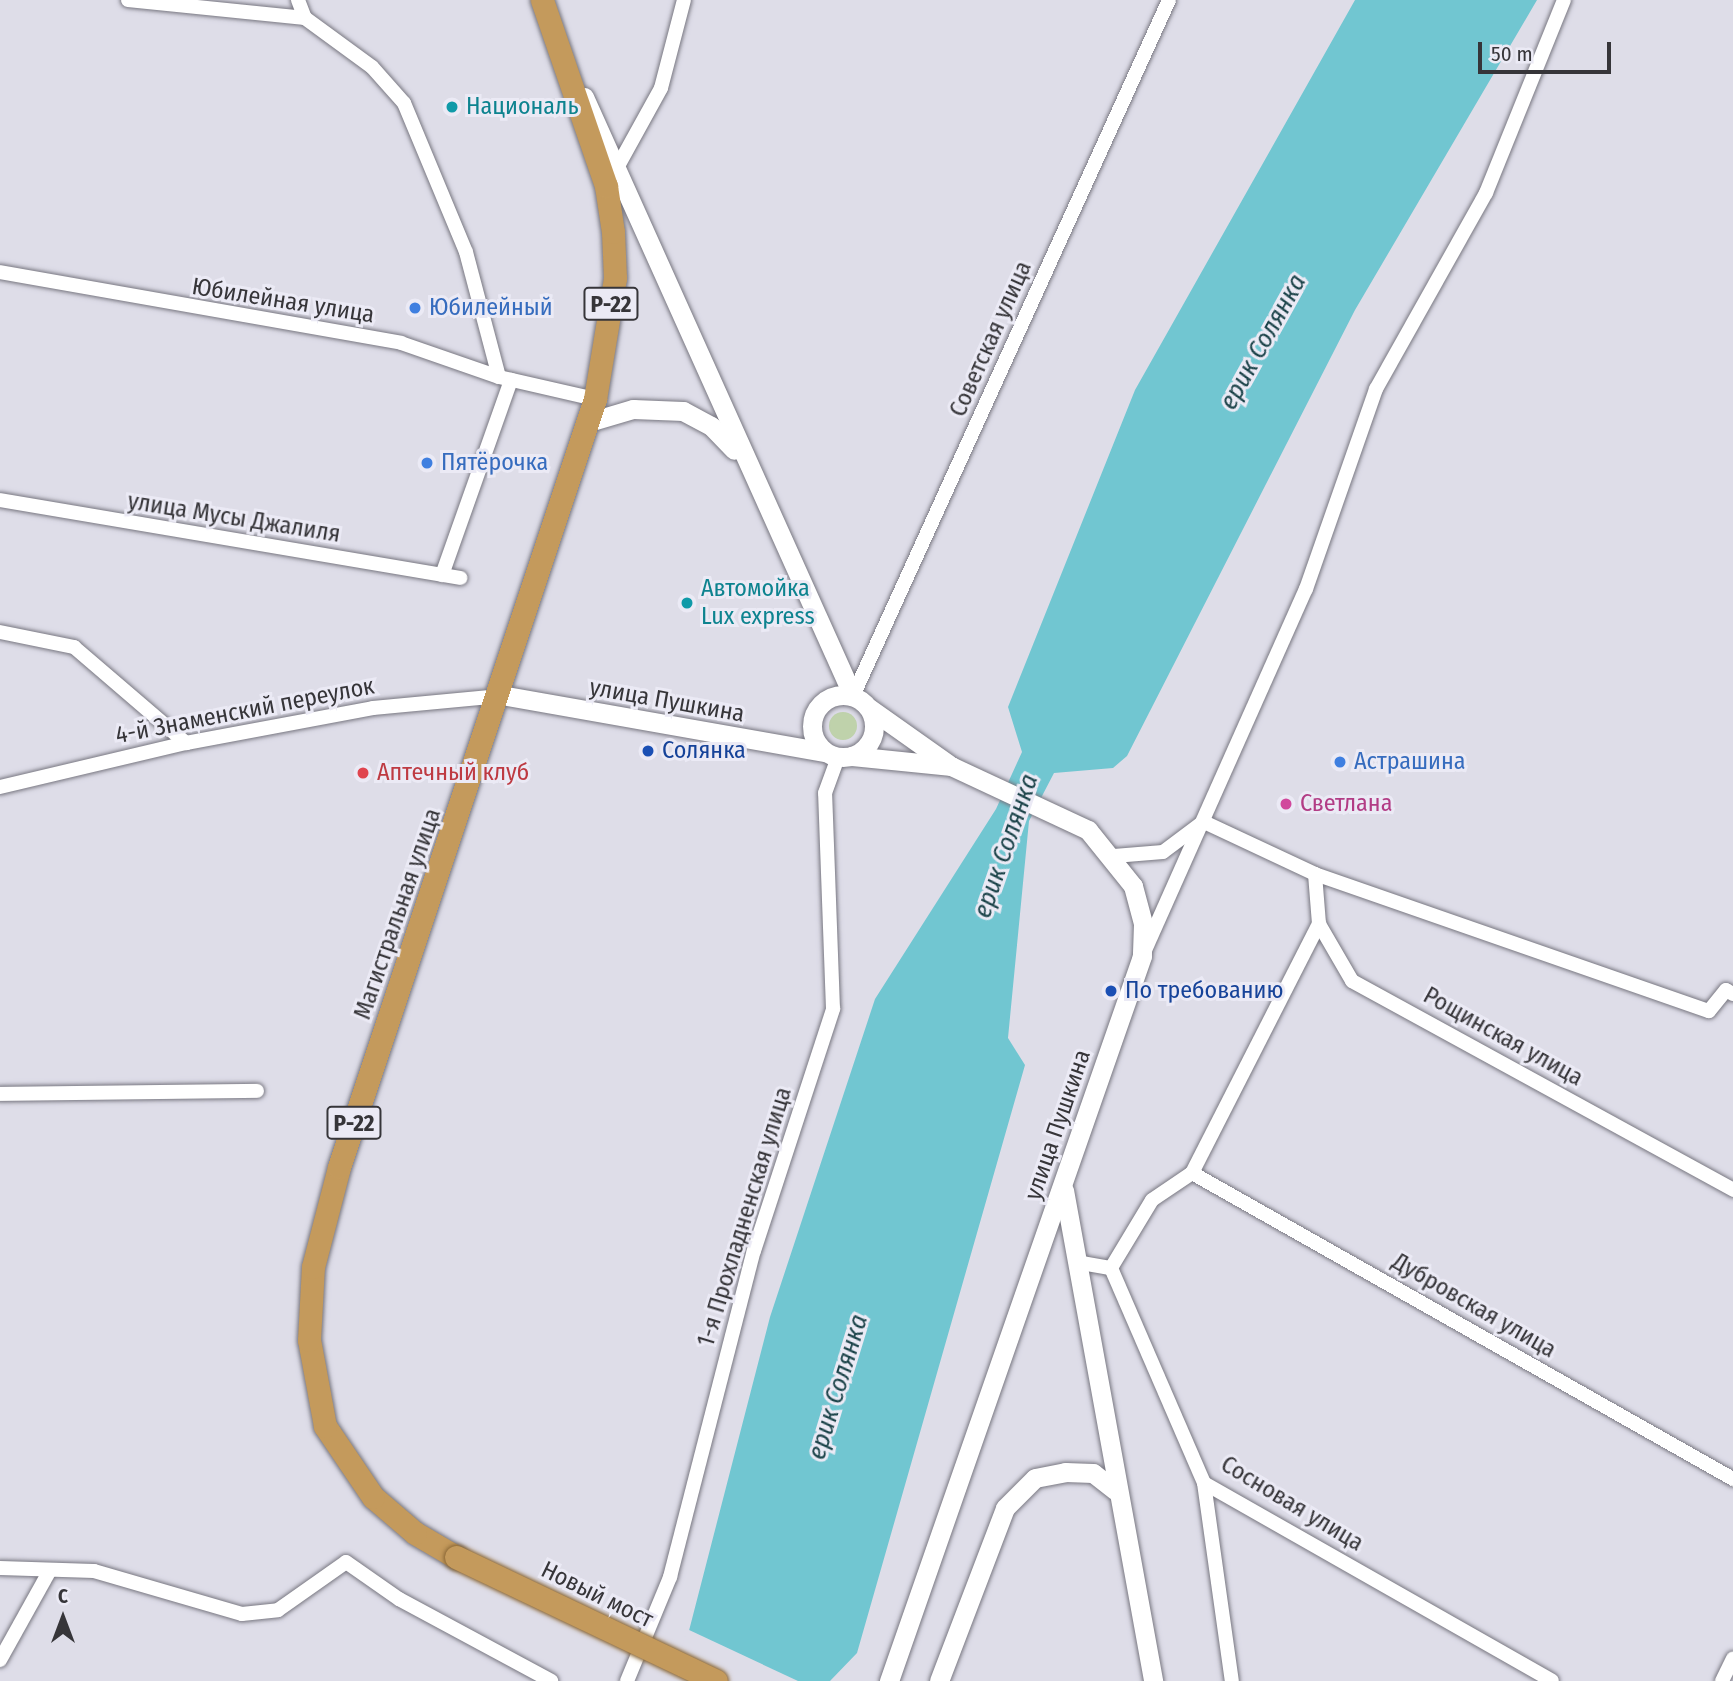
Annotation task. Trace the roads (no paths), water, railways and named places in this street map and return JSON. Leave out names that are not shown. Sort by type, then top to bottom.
[{"type":"highway","name":"Магистральная улица","points":[[456,1557],[415,1533],[373,1497],[325,1426],[309,1340],[313,1267],[339,1167],[501,695],[595,399],[615,278],[613,232],[569,66],[542,0]]},
{"type":"highway","name":"Новый мост","points":[[456,1557],[716,1681]]},
{"type":"main road","points":[[569,66],[618,166],[754,483],[861,702],[873,736],[839,755],[812,732],[817,708],[837,695],[861,702],[951,766]]},
{"type":"main road","points":[[589,422],[633,409],[682,411],[731,445],[754,483]]},
{"type":"main road","name":"улица Пушкина","points":[[501,695],[839,755],[951,766],[1088,830],[1114,856],[1133,886],[1143,924],[1142,956],[889,1681]]},
{"type":"main road","points":[[1063,1186],[1115,1490],[1153,1681]]},
{"type":"main road","points":[[939,1681],[1005,1508],[1035,1478],[1065,1472],[1093,1472],[1115,1490]]},
{"type":"street","points":[[128,0],[305,18],[372,67],[404,103],[466,252],[505,378],[442,575]]},
{"type":"street","points":[[298,0],[305,18]]},
{"type":"street","points":[[618,166],[661,88],[684,0]]},
{"type":"street","name":"Советская улица","points":[[861,702],[1170,0]]},
{"type":"street","points":[[1142,956],[1306,589],[1376,389],[1486,193],[1564,0]]},
{"type":"street","name":"Юбилейная улица","points":[[0,272],[401,343],[505,378],[595,399]]},
{"type":"street","name":"улица Мусы Джалиля","points":[[0,500],[460,578]]},
{"type":"street","points":[[0,632],[74,647],[186,743]]},
{"type":"street","name":"4-й Знаменский переулок","points":[[0,787],[186,743],[373,708],[501,695]]},
{"type":"street","name":"1-я Прохладненская улица","points":[[627,1681],[670,1577],[754,1251],[833,1009],[825,807],[839,755]]},
{"type":"street","points":[[1114,856],[1163,852],[1204,822]]},
{"type":"street","points":[[1204,822],[1315,874],[1709,1011],[1726,990],[1733,993]]},
{"type":"street","name":"Рощинская улица","points":[[1315,874],[1319,924],[1352,981],[1733,1190]]},
{"type":"street","points":[[1076,1262],[1111,1268],[1152,1200],[1192,1173],[1319,924]]},
{"type":"street","points":[[0,1094],[257,1091]]},
{"type":"street","name":"Дубровская улица","points":[[1192,1173],[1733,1479]]},
{"type":"street","name":"Сосновая улица","points":[[1111,1268],[1204,1483],[1552,1681]]},
{"type":"street","points":[[1204,1483],[1232,1681]]},
{"type":"street","points":[[0,1568],[49,1572],[94,1571],[242,1614],[278,1610],[346,1562],[399,1599],[551,1681]]},
{"type":"street","points":[[0,1660],[49,1572]]},
{"type":"street","points":[[1722,1681],[1733,1658]]},
{"type":"water","name":"ерик Солянка","points":[[1355,0],[1537,0],[1355,310],[1127,756],[1113,768],[1054,773],[1029,821],[1008,1038],[1025,1065],[857,1653],[830,1681],[676,1681],[770,1317],[875,999],[996,809],[1022,752],[1008,707],[1135,390]]},
{"type":"place","name":"Националь","points":[[452,107]]},
{"type":"place","name":"Юбилейный","points":[[415,308]]},
{"type":"place","name":"Пятёрочка","points":[[427,463]]},
{"type":"place","name":"Автомойка Lux express","points":[[687,603]]},
{"type":"place","name":"Солянка","points":[[648,751]]},
{"type":"place","name":"Астрашина","points":[[1340,762]]},
{"type":"place","name":"Аптечный клуб","points":[[363,773]]},
{"type":"place","name":"Светлана","points":[[1286,804]]},
{"type":"place","name":"По требованию","points":[[1111,991]]}]
